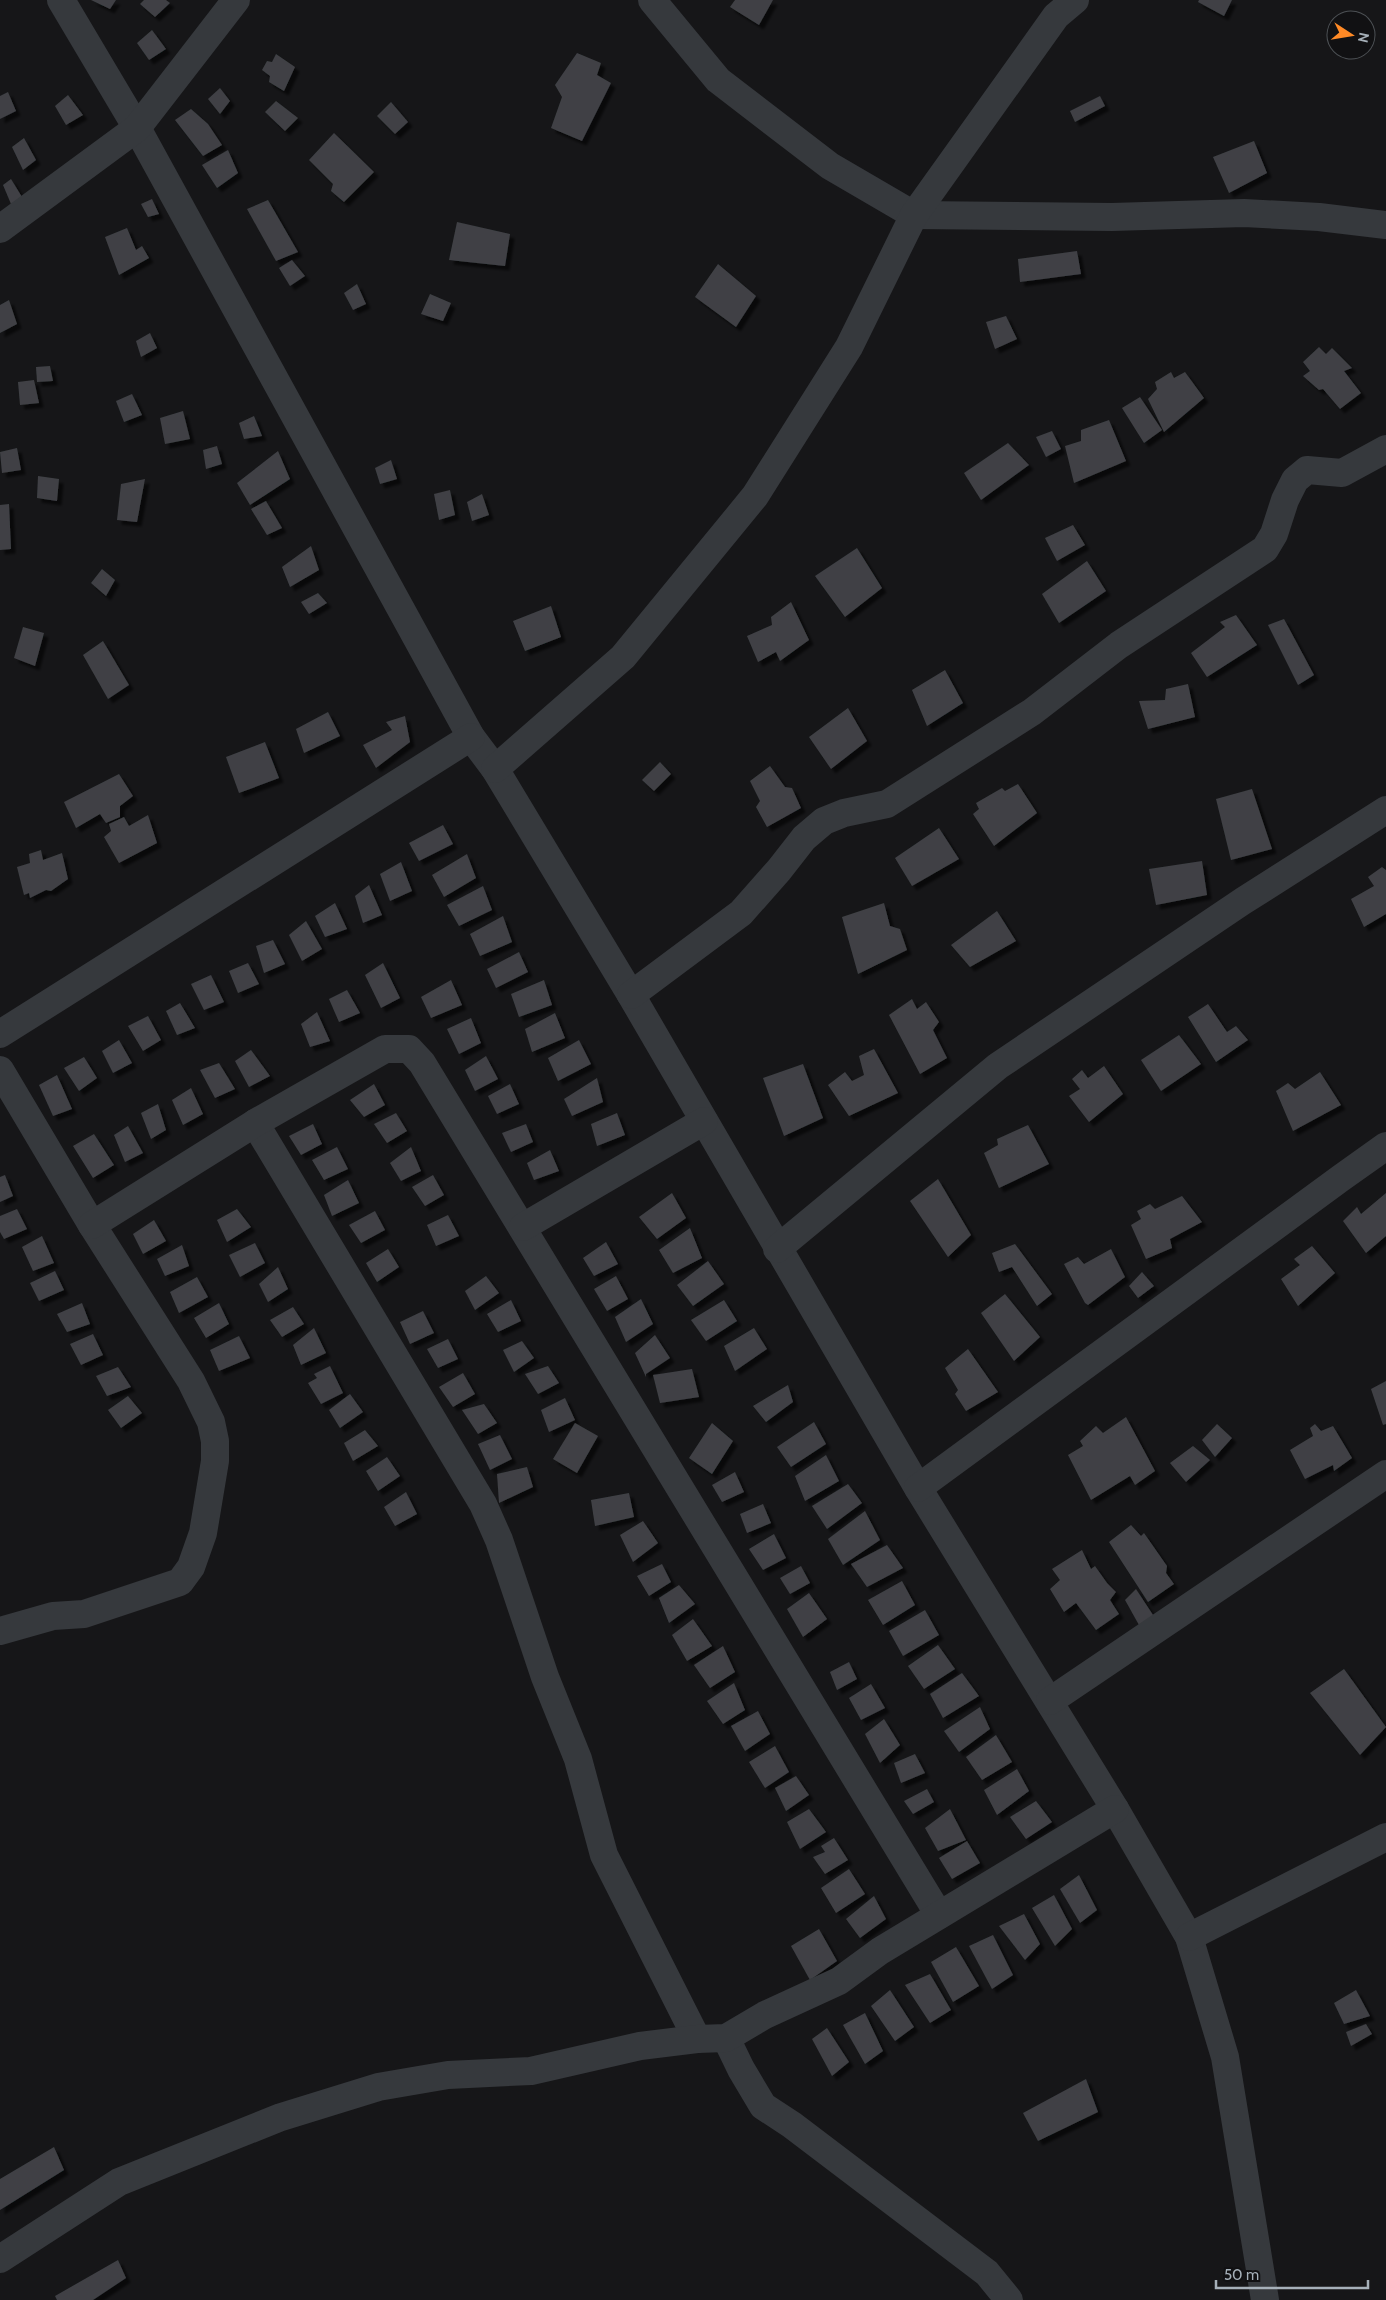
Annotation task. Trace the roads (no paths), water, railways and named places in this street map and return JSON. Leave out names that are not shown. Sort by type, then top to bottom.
[{"type":"street","points":[[61,0],[137,128],[471,736],[495,769],[631,995],[777,1249],[918,1488],[1116,1809],[1189,1937],[1225,2057],[1265,2300]]},
{"type":"street","points":[[0,229],[137,128],[236,0]]},
{"type":"street","points":[[652,0],[718,80],[830,166],[914,215],[1112,218],[1244,213],[1319,217],[1386,226]]},
{"type":"street","points":[[495,769],[623,657],[755,496],[849,347],[914,215],[1056,16],[1075,0]]},
{"type":"street","points":[[631,995],[741,913],[804,838],[824,820],[844,813],[887,804],[1032,712],[1119,645],[1265,550],[1274,534],[1294,480],[1307,470],[1342,473],[1386,449]]},
{"type":"street","points":[[0,1034],[471,736]]},
{"type":"street","points":[[777,1249],[998,1066],[1243,901],[1386,810]]},
{"type":"street","points":[[92,1225],[255,1123],[384,1049],[409,1049],[422,1063],[523,1227],[939,1915]]},
{"type":"street","points":[[0,1070],[92,1225],[191,1381],[211,1422],[216,1441],[215,1461],[203,1533],[192,1567],[180,1582],[84,1614],[53,1616],[0,1631]]},
{"type":"street","points":[[523,1227],[704,1121]]},
{"type":"street","points":[[255,1123],[483,1504],[499,1540],[546,1677],[578,1759],[604,1855],[698,2039]]},
{"type":"street","points":[[918,1488],[1386,1146]]},
{"type":"street","points":[[1050,1701],[1386,1474]]},
{"type":"street","points":[[0,2259],[119,2182],[290,2115],[378,2087],[448,2075],[531,2071],[579,2062],[640,2046],[698,2039],[726,2038],[765,2015],[839,1981],[880,1951],[1116,1809]]},
{"type":"street","points":[[1189,1937],[1386,1837]]},
{"type":"street","points":[[726,2038],[741,2069],[763,2106],[800,2131],[987,2273],[1009,2300]]}]
